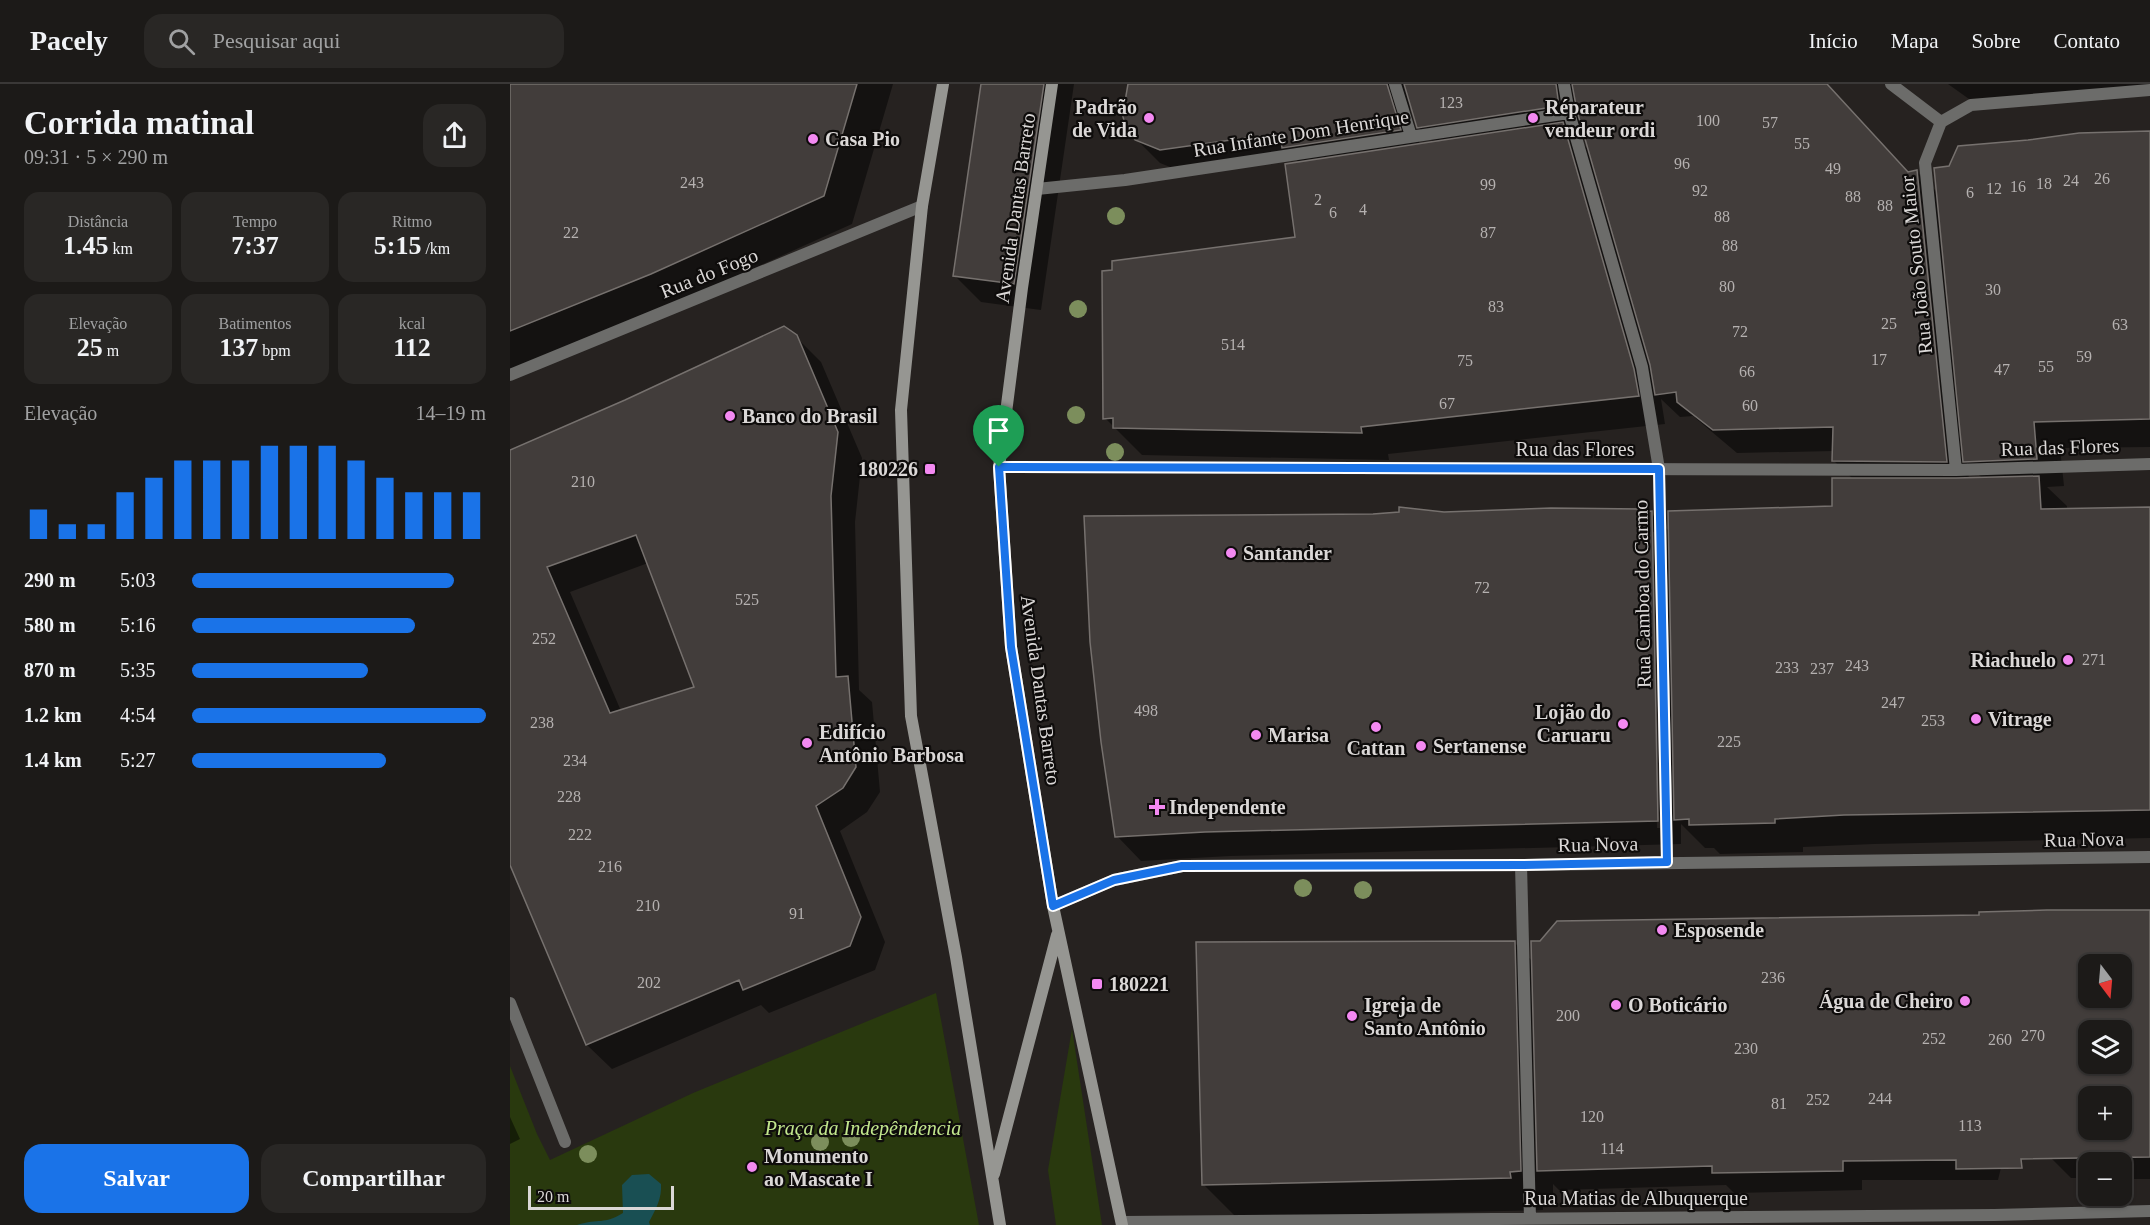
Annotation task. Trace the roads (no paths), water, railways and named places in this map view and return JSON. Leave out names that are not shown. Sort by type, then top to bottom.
[{"type":"main road","points":[[943,84],[922,206],[901,410],[911,716],[956,957],[1000,1225]]},
{"type":"main road","name":"Avenida Dantas Barreto","points":[[1052,84],[999,467],[1011,647],[1053,906],[1122,1224]]},
{"type":"main road","points":[[993,1178],[1058,933]]},
{"type":"street","points":[[1395,84],[1411,136]]},
{"type":"street","name":"Rua Camboa do Carmo","points":[[1563,84],[1569,113],[1642,367],[1659,469],[1667,862]]},
{"type":"street","points":[[1892,84],[1941,122],[1971,105],[2150,90]]},
{"type":"street","name":"Rua Infante Dom Henrique","points":[[1037,189],[1125,180],[1569,113]]},
{"type":"street","name":"Rua João Souto Maior","points":[[1941,122],[1925,163],[1956,470]]},
{"type":"street","name":"Rua do Fogo","points":[[510,375],[922,206]]},
{"type":"street","name":"Rua das Flores","points":[[999,467],[1956,470],[2150,464]]},
{"type":"street","name":"Rua Nova","points":[[1053,906],[1114,880],[1182,866],[1521,865],[2150,857]]},
{"type":"street","points":[[1521,865],[1530,1218]]},
{"type":"street","points":[[510,1003],[565,1142]]},
{"type":"street","name":"Rua Matias de Albuquerque","points":[[1122,1224],[1530,1218],[1992,1220],[2150,1211]]},
{"type":"water","points":[[649,1174],[661,1184],[659,1199],[649,1222],[650,1225],[577,1225],[611,1219],[623,1213],[622,1185],[632,1175]]},
{"type":"place","name":"Padrão de Vida","points":[[1149,118]]},
{"type":"place","name":"Réparateur vendeur ordi","points":[[1533,118]]},
{"type":"place","name":"Casa Pio","points":[[813,139]]},
{"type":"place","name":"Banco do Brasil","points":[[730,416]]},
{"type":"place","name":"180226","points":[[930,469]]},
{"type":"place","name":"Santander","points":[[1231,553]]},
{"type":"place","name":"Riachuelo","points":[[2068,660]]},
{"type":"place","name":"Vitrage","points":[[1976,719]]},
{"type":"place","name":"Lojão do Caruaru","points":[[1623,724]]},
{"type":"place","name":"Cattan","points":[[1376,727]]},
{"type":"place","name":"Marisa","points":[[1256,735]]},
{"type":"place","name":"Edifício Antônio Barbosa","points":[[807,743]]},
{"type":"place","name":"Sertanense","points":[[1421,746]]},
{"type":"place","name":"Independente","points":[[1157,807]]},
{"type":"place","name":"Esposende","points":[[1662,930]]},
{"type":"place","name":"180221","points":[[1097,984]]},
{"type":"place","name":"Água de Cheiro","points":[[1965,1001]]},
{"type":"place","name":"O Boticário","points":[[1616,1005]]},
{"type":"place","name":"Igreja de Santo Antônio","points":[[1352,1016]]},
{"type":"place","name":"Monumento ao Mascate I","points":[[752,1167]]},
{"type":"park label","name":"Praça da Indepêndencia","points":[[863,1128]]}]
